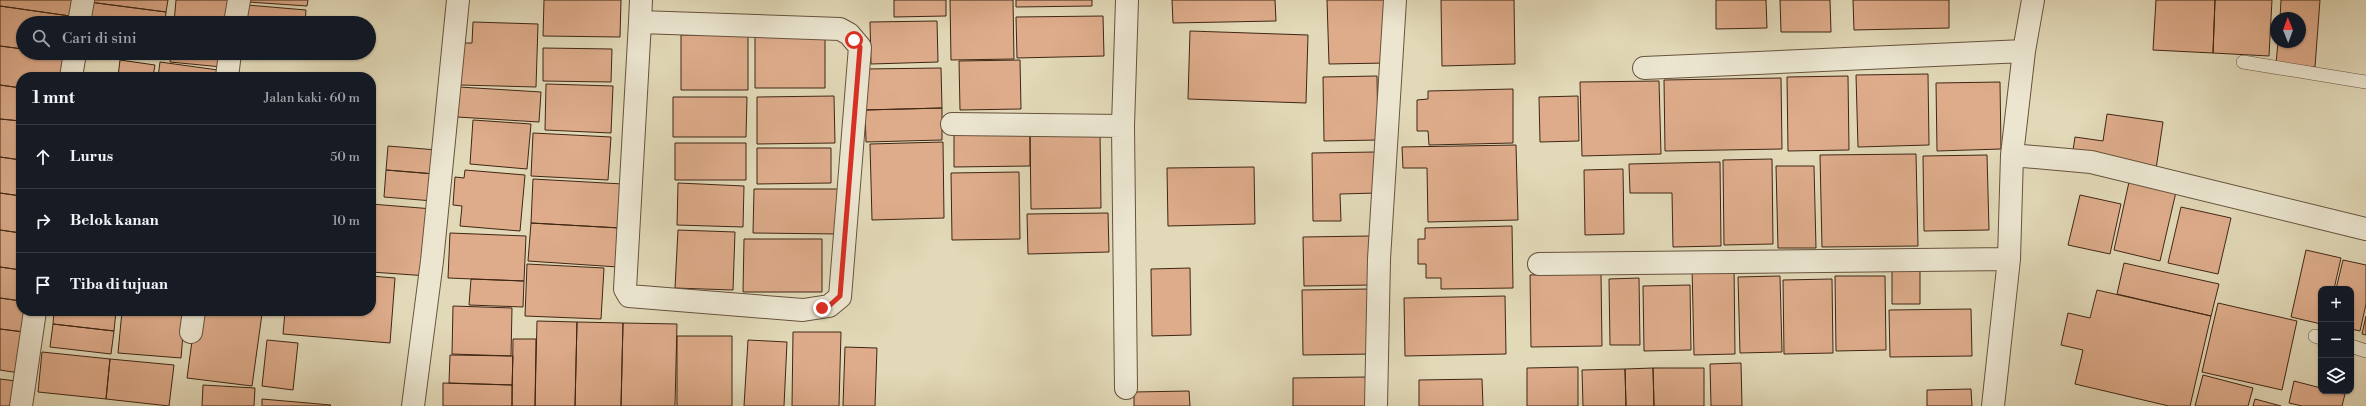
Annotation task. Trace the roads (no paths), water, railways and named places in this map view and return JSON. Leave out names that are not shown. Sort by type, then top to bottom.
[{"type":"street","points":[[80,16],[83,0]]},
{"type":"street","points":[[236,16],[239,0]]},
{"type":"street","points":[[413,406],[432,261],[458,0]]},
{"type":"street","points":[[640,22],[840,29],[849,34],[860,47],[840,296],[829,306],[803,310],[769,309],[629,296],[626,294],[641,0]]},
{"type":"street","points":[[1126,388],[1123,126],[1127,0]]},
{"type":"street","points":[[1376,406],[1379,260],[1395,0]]},
{"type":"street","points":[[1993,406],[2009,259],[2012,155],[2024,51],[2033,0]]},
{"type":"street","points":[[1644,68],[2024,51]]},
{"type":"street","points":[[72,72],[74,60]]},
{"type":"street","points":[[228,72],[229,60]]},
{"type":"street","points":[[952,124],[1123,126]]},
{"type":"street","points":[[2012,155],[2091,162],[2366,229]]},
{"type":"street","points":[[1539,264],[2009,259]]},
{"type":"street","points":[[21,406],[34,316]]},
{"type":"street","points":[[191,332],[193,316]]},
{"type":"lane","points":[[2243,62],[2366,82]]},
{"type":"lane","points":[[2354,347],[2366,351]]}]
